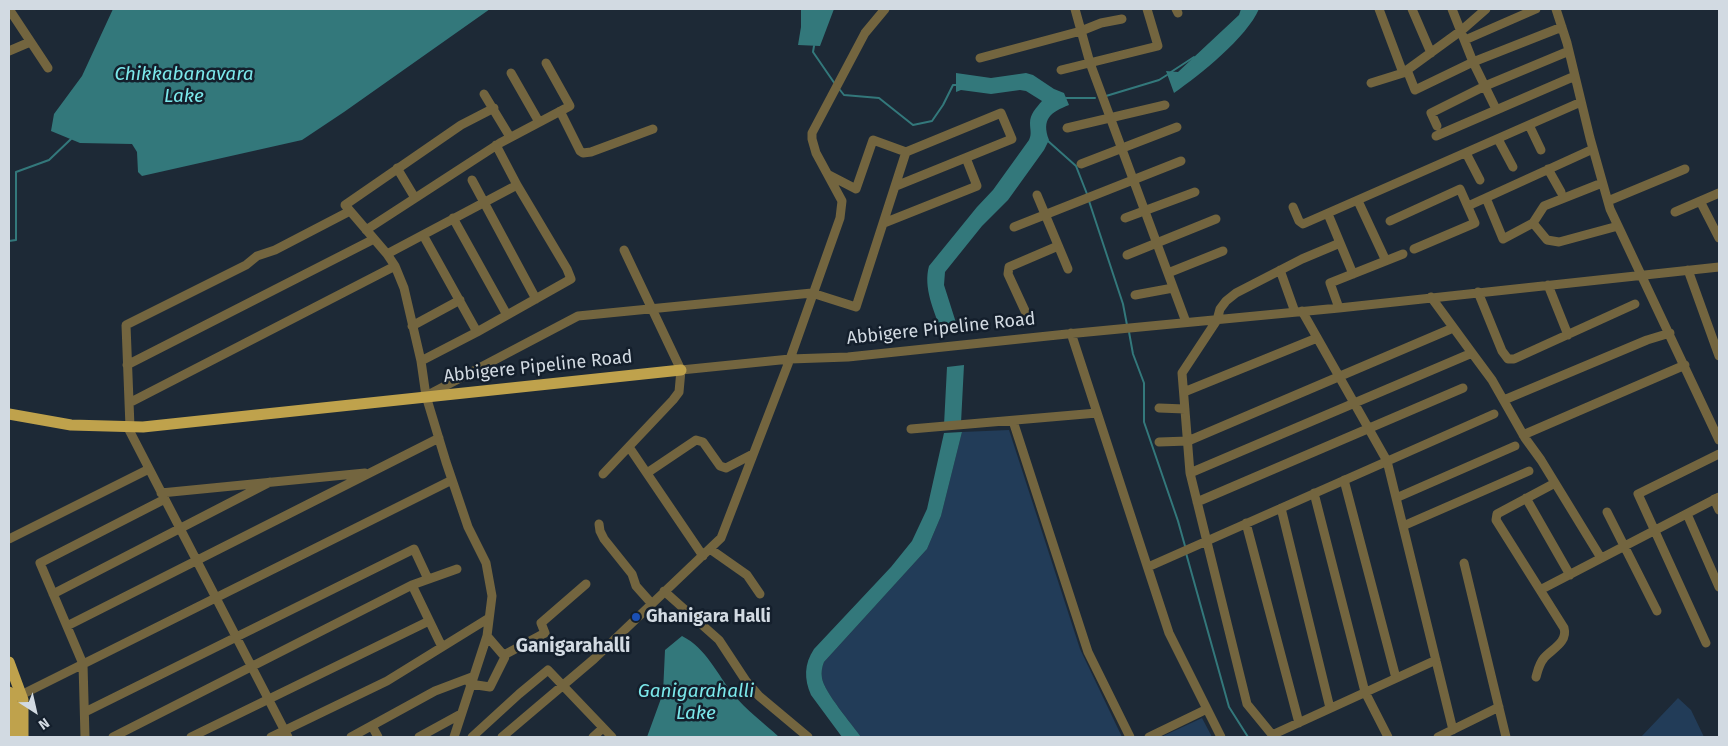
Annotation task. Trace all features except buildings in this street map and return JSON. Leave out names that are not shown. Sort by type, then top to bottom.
[{"type":"main road","name":"Abbigere Pipeline Road","points":[[9,414],[70,425],[152,426],[681,370]]},
{"type":"main road","points":[[9,662],[13,737]]},
{"type":"main road","points":[[12,697],[23,700],[23,737]]},
{"type":"street","points":[[9,9],[48,68]]},
{"type":"street","points":[[502,737],[563,687],[721,538],[790,360],[840,218],[842,201],[816,153],[812,133],[865,33],[885,9]]},
{"type":"street","points":[[1075,9],[1090,63],[1112,118],[1121,149],[1186,322]]},
{"type":"street","points":[[1061,70],[1158,46],[1147,9]]},
{"type":"street","points":[[1379,9],[1405,72],[1415,90],[1474,62],[1562,27]]},
{"type":"street","points":[[1412,9],[1431,53]]},
{"type":"street","points":[[1452,9],[1496,109]]},
{"type":"street","points":[[1371,83],[1405,72],[1462,30],[1486,9]]},
{"type":"street","points":[[1465,40],[1536,9]]},
{"type":"street","points":[[1556,9],[1569,51],[1608,201],[1640,275],[1670,333],[1719,440]]},
{"type":"street","points":[[980,58],[1081,31],[1101,23],[1122,19]]},
{"type":"street","points":[[9,51],[30,42]]},
{"type":"street","points":[[1437,126],[1431,113],[1485,86],[1569,51]]},
{"type":"street","points":[[366,230],[496,145],[570,106],[546,63]]},
{"type":"street","points":[[511,73],[539,122]]},
{"type":"street","points":[[1436,136],[1575,76]]},
{"type":"street","points":[[484,94],[510,137]]},
{"type":"street","points":[[1292,207],[1302,224],[1581,102]]},
{"type":"street","points":[[1067,128],[1165,104]]},
{"type":"street","points":[[454,737],[487,636],[492,596],[486,563],[468,527],[426,396],[421,360],[404,288],[395,266],[387,254],[345,205],[461,125],[494,108]]},
{"type":"street","points":[[560,112],[580,151],[583,153],[591,152],[653,129]]},
{"type":"street","points":[[828,174],[856,189],[873,140],[906,152],[1001,113],[1012,139],[896,186]]},
{"type":"street","points":[[1529,125],[1541,150]]},
{"type":"street","points":[[1081,164],[1177,127]]},
{"type":"street","points":[[1498,139],[1513,166]]},
{"type":"street","points":[[421,360],[477,332],[572,279],[496,145]]},
{"type":"street","points":[[1468,206],[1593,149]]},
{"type":"street","points":[[426,396],[578,316],[812,294],[856,307],[906,152]]},
{"type":"street","points":[[1466,153],[1480,180]]},
{"type":"street","points":[[884,223],[977,186],[966,158]]},
{"type":"street","points":[[1014,227],[1181,161]]},
{"type":"street","points":[[397,168],[415,198]]},
{"type":"street","points":[[1548,169],[1561,192]]},
{"type":"street","points":[[1608,201],[1685,169]]},
{"type":"street","points":[[472,180],[536,299]]},
{"type":"street","points":[[1486,198],[1503,239],[1533,223],[1544,206],[1602,183]]},
{"type":"street","points":[[387,254],[517,185]]},
{"type":"street","points":[[1390,220],[1460,189],[1475,223],[1414,249]]},
{"type":"street","points":[[1125,218],[1195,192]]},
{"type":"street","points":[[1675,212],[1719,193]]},
{"type":"street","points":[[1036,195],[1068,269]]},
{"type":"street","points":[[1358,201],[1386,261]]},
{"type":"street","points":[[1700,201],[1719,238]]},
{"type":"street","points":[[286,734],[128,427],[126,325],[246,265],[257,256],[275,250],[350,211]]},
{"type":"street","points":[[1328,214],[1353,274]]},
{"type":"street","points":[[453,218],[507,315]]},
{"type":"street","points":[[1127,255],[1216,219]]},
{"type":"street","points":[[1533,223],[1547,240],[1559,242],[1618,226]]},
{"type":"street","points":[[422,235],[477,332]]},
{"type":"street","points":[[128,365],[374,239]]},
{"type":"street","points":[[1340,242],[1236,293],[1220,309],[1217,320],[1182,373],[1190,473],[1247,704],[1273,736],[1436,660]]},
{"type":"street","points":[[1026,313],[1008,274],[1008,267],[1058,246]]},
{"type":"street","points":[[604,474],[679,392],[681,370],[624,250]]},
{"type":"street","points":[[1168,274],[1223,252]]},
{"type":"street","points":[[1339,308],[1330,283],[1404,254]]},
{"type":"street","points":[[129,403],[395,266]]},
{"type":"street","name":"Abbigere Pipeline Road","points":[[681,370],[790,360],[848,357],[1071,333],[1339,308],[1719,267]]},
{"type":"street","points":[[1280,270],[1299,311],[1317,338],[1387,461],[1453,730]]},
{"type":"street","points":[[1688,270],[1719,356]]},
{"type":"street","points":[[1548,285],[1568,335]]},
{"type":"street","points":[[1135,295],[1173,288]]},
{"type":"street","points":[[1478,292],[1502,351],[1508,359],[1514,359],[1635,304]]},
{"type":"street","points":[[1431,297],[1492,380],[1523,435],[1601,558]]},
{"type":"street","points":[[412,326],[460,300]]},
{"type":"street","points":[[1159,442],[1188,441],[1453,328]]},
{"type":"street","points":[[1071,333],[1169,633],[1221,737]]},
{"type":"street","points":[[1504,400],[1647,340],[1670,333]]},
{"type":"street","points":[[1184,392],[1317,338]]},
{"type":"street","points":[[1190,473],[1472,352]]},
{"type":"street","points":[[1523,435],[1685,365]]},
{"type":"street","points":[[1198,502],[1463,388]]},
{"type":"street","points":[[1159,408],[1185,409]]},
{"type":"street","points":[[911,429],[1098,413]]},
{"type":"street","points":[[1148,568],[1494,414]]},
{"type":"street","points":[[1013,421],[1088,652],[1130,737]]},
{"type":"street","points":[[67,626],[439,438]]},
{"type":"street","points":[[647,473],[696,440],[703,442],[720,466],[726,468],[753,454]]},
{"type":"street","points":[[1396,498],[1515,446]]},
{"type":"street","points":[[628,447],[707,553],[747,575],[760,594]]},
{"type":"street","points":[[1706,642],[1638,494],[1719,454]]},
{"type":"street","points":[[9,539],[148,470]]},
{"type":"street","points":[[1403,526],[1529,471]]},
{"type":"street","points":[[85,737],[83,664],[40,563],[163,496],[270,482],[370,473]]},
{"type":"street","points":[[12,697],[83,664],[452,480]]},
{"type":"street","points":[[1344,480],[1396,678]]},
{"type":"street","points":[[53,594],[270,482]]},
{"type":"street","points":[[1536,677],[1538,667],[1545,657],[1564,639],[1566,634],[1496,520],[1497,514],[1555,483]]},
{"type":"street","points":[[1314,493],[1365,692],[1388,737]]},
{"type":"street","points":[[1526,498],[1570,575]]},
{"type":"street","points":[[1540,590],[1717,498],[1719,510]]},
{"type":"street","points":[[1281,508],[1330,708]]},
{"type":"street","points":[[1607,512],[1657,611]]},
{"type":"street","points":[[1687,514],[1719,587]]},
{"type":"street","points":[[1246,523],[1299,723]]},
{"type":"street","points":[[600,524],[600,531],[604,539],[632,574],[636,586],[652,604]]},
{"type":"street","points":[[85,712],[414,549],[428,579]]},
{"type":"street","points":[[1464,563],[1506,737]]},
{"type":"street","points":[[113,737],[412,585],[457,569]]},
{"type":"street","points":[[504,655],[546,633],[541,623],[586,584]]},
{"type":"street","points":[[412,585],[442,647]]},
{"type":"street","points":[[664,591],[720,640],[746,681],[759,696],[808,737]]},
{"type":"street","points":[[271,737],[286,734],[387,682],[489,618]]},
{"type":"street","points":[[191,737],[429,621]]},
{"type":"street","points":[[351,737],[435,691],[471,681],[490,687],[505,657],[487,636]]},
{"type":"street","points":[[472,737],[548,670],[612,737]]},
{"type":"street","points":[[1438,737],[1498,707]]},
{"type":"street","points":[[1149,737],[1208,709]]},
{"type":"street","points":[[419,737],[461,714]]},
{"type":"street","points":[[372,726],[378,737]]},
{"type":"street","points":[[593,737],[603,728]]},
{"type":"shaded area","points":[[1009,430],[1080,649],[1122,737],[861,737],[824,684],[822,668],[824,662],[927,549],[941,516],[962,432]]},
{"type":"shaded area","points":[[1678,698],[1691,710],[1704,737],[1641,737]]},
{"type":"shaded area","points":[[1202,718],[1212,737],[1161,737]]},
{"type":"water","name":"Chikkabanavara Lake","points":[[113,9],[490,9],[302,140],[142,176],[138,172],[137,152],[132,144],[80,143],[51,131],[54,114],[82,76]]},
{"type":"water","points":[[801,9],[834,9],[820,46],[798,45]]},
{"type":"water","points":[[1241,9],[1259,9],[1253,20],[1222,55],[1174,93],[1166,71],[1178,72],[1239,15]]},
{"type":"water","points":[[956,73],[991,78],[1026,73],[1064,93],[1069,105],[1057,110],[1049,117],[1046,127],[1049,140],[1044,150],[1008,200],[982,226],[945,272],[944,285],[958,329],[941,331],[928,291],[929,266],[993,190],[1029,140],[1031,117],[1042,101],[1026,91],[1020,90],[991,94],[961,90],[956,92]]},
{"type":"water","points":[[964,365],[961,423],[944,425],[947,367]]},
{"type":"water","points":[[962,432],[941,516],[927,549],[824,662],[822,678],[824,684],[861,737],[842,737],[811,695],[806,677],[808,660],[814,649],[891,567],[912,541],[927,509],[944,433]]},
{"type":"water","name":"Ganigarahalli Lake","points":[[682,636],[698,647],[738,700],[779,737],[647,737],[663,693],[665,650]]},
{"type":"waterway","points":[[814,46],[813,52],[835,84]]},
{"type":"waterway","points":[[1171,72],[1194,57]]},
{"type":"waterway","points":[[1106,96],[1159,80],[1167,75]]},
{"type":"waterway","points":[[840,90],[844,95],[879,98],[913,125],[932,121],[953,85],[956,85]]},
{"type":"waterway","points":[[1066,98],[1095,98]]},
{"type":"waterway","points":[[9,241],[16,240],[16,172],[49,160],[71,139]]},
{"type":"waterway","points":[[1048,141],[1076,166],[1087,194]]},
{"type":"waterway","points":[[1089,201],[1123,304],[1127,325]]},
{"type":"waterway","points":[[1129,332],[1133,354],[1144,383],[1144,422],[1185,546]]},
{"type":"waterway","points":[[1186,553],[1229,707],[1248,737]]},
{"type":"place","name":"Ghanigara Halli","points":[[636,617]]},
{"type":"district","name":"Ganigarahalli","points":[[573,647]]}]
